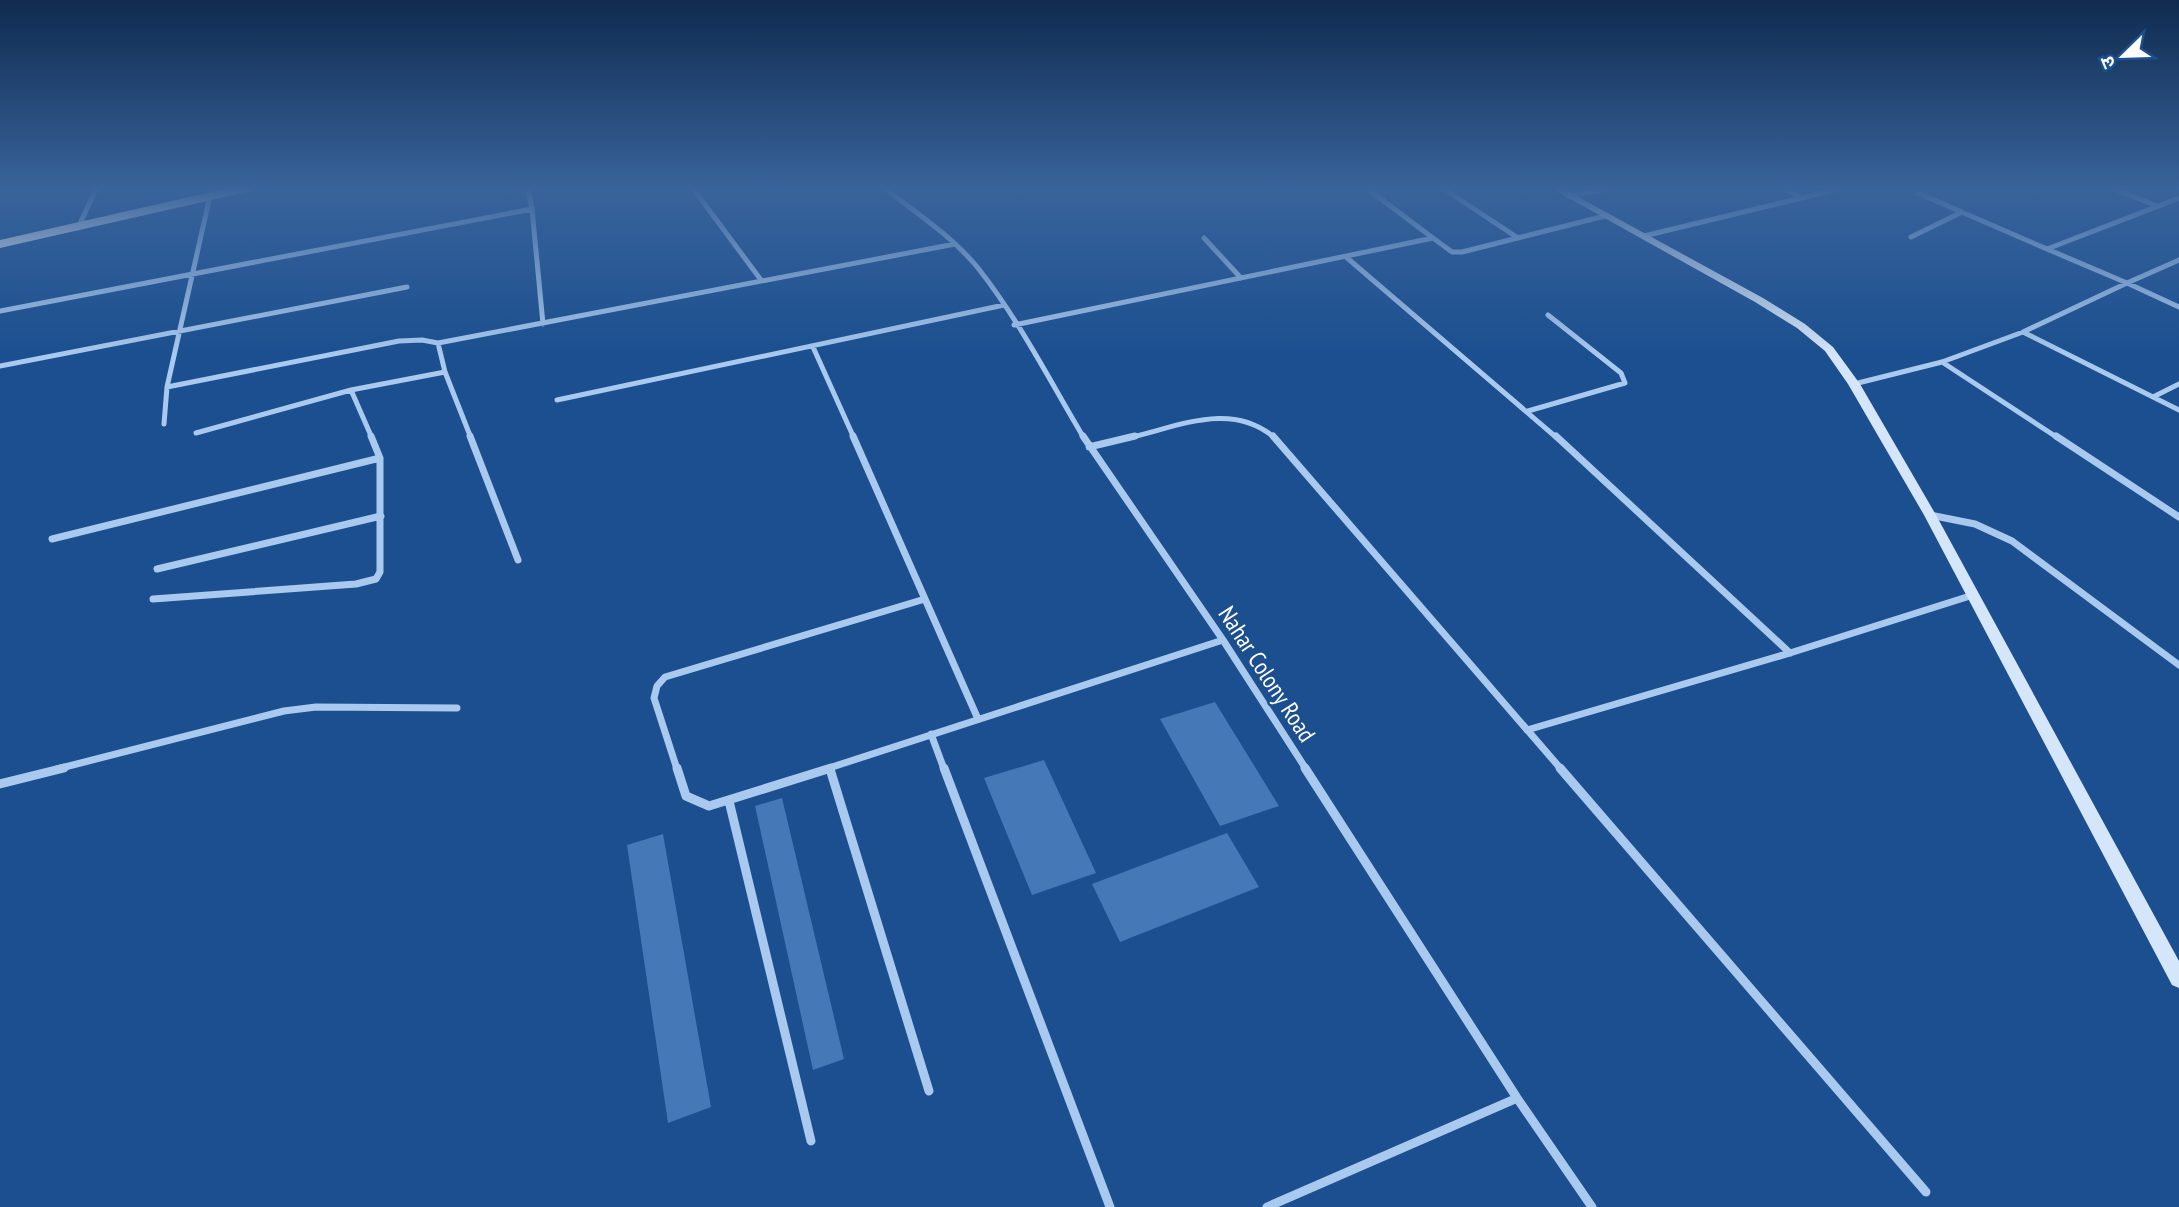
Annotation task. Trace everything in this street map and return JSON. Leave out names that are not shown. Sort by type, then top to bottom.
[{"type":"street","points":[[164,424],[167,387],[199,243]]},
{"type":"street","points":[[0,311],[353,243]]},
{"type":"street","points":[[535,243],[543,324]]},
{"type":"street","points":[[734,243],[761,280]]},
{"type":"street","points":[[1209,243],[1241,278]]},
{"type":"street","points":[[1014,325],[1409,243]]},
{"type":"street","points":[[1439,243],[1447,250],[1458,253],[1497,243]]},
{"type":"street","points":[[1657,243],[1801,326],[1829,349],[1854,384],[1930,515],[1970,596],[2179,979]]},
{"type":"street","points":[[2034,243],[2179,307]]},
{"type":"street","points":[[2047,249],[2062,243]]},
{"type":"street","points":[[167,387],[400,341],[422,340],[438,343],[543,324],[955,244]]},
{"type":"street","name":"Nahar Colony Road","points":[[955,244],[977,267],[1004,305],[1089,447],[1223,640],[1517,1098],[1592,1207]]},
{"type":"street","points":[[1346,257],[1528,411],[1790,653]]},
{"type":"street","points":[[1854,384],[1942,362],[2023,332],[2179,260]]},
{"type":"street","points":[[0,366],[407,287]]},
{"type":"street","points":[[557,400],[1004,305]]},
{"type":"street","points":[[1528,411],[1625,383],[1626,379],[1548,314]]},
{"type":"street","points":[[2023,332],[2179,410]]},
{"type":"street","points":[[438,343],[445,372],[518,560]]},
{"type":"street","points":[[813,347],[978,719]]},
{"type":"street","points":[[1942,362],[2179,517]]},
{"type":"street","points":[[196,433],[351,390],[445,372]]},
{"type":"street","points":[[2153,397],[2179,384]]},
{"type":"street","points":[[153,599],[356,584],[376,579],[380,572],[380,458],[351,390]]},
{"type":"street","points":[[1089,447],[1220,417],[1238,416],[1254,421],[1273,437],[1926,1192]]},
{"type":"street","points":[[52,539],[380,458]]},
{"type":"street","points":[[1930,515],[1975,524],[2012,541],[2179,665]]},
{"type":"street","points":[[158,569],[381,516]]},
{"type":"street","points":[[1527,730],[1790,653],[1970,596]]},
{"type":"street","points":[[925,599],[665,677],[657,686],[654,698],[686,796],[709,806],[729,801],[1223,640]]},
{"type":"street","points":[[0,785],[284,711],[316,707],[457,708]]},
{"type":"street","points":[[931,734],[1110,1207]]},
{"type":"street","points":[[830,769],[929,1091]]},
{"type":"street","points":[[729,801],[811,1141]]},
{"type":"street","points":[[1266,1207],[1517,1098]]},
{"type":"building","points":[[1215,702],[1279,806],[1220,826],[1160,719]]},
{"type":"building","points":[[1044,760],[1096,873],[1032,895],[984,778]]},
{"type":"building","points":[[782,798],[844,1059],[813,1070],[755,806]]},
{"type":"building","points":[[1227,833],[1259,887],[1120,942],[1092,884]]},
{"type":"building","points":[[663,834],[711,1107],[668,1123],[627,845]]}]
